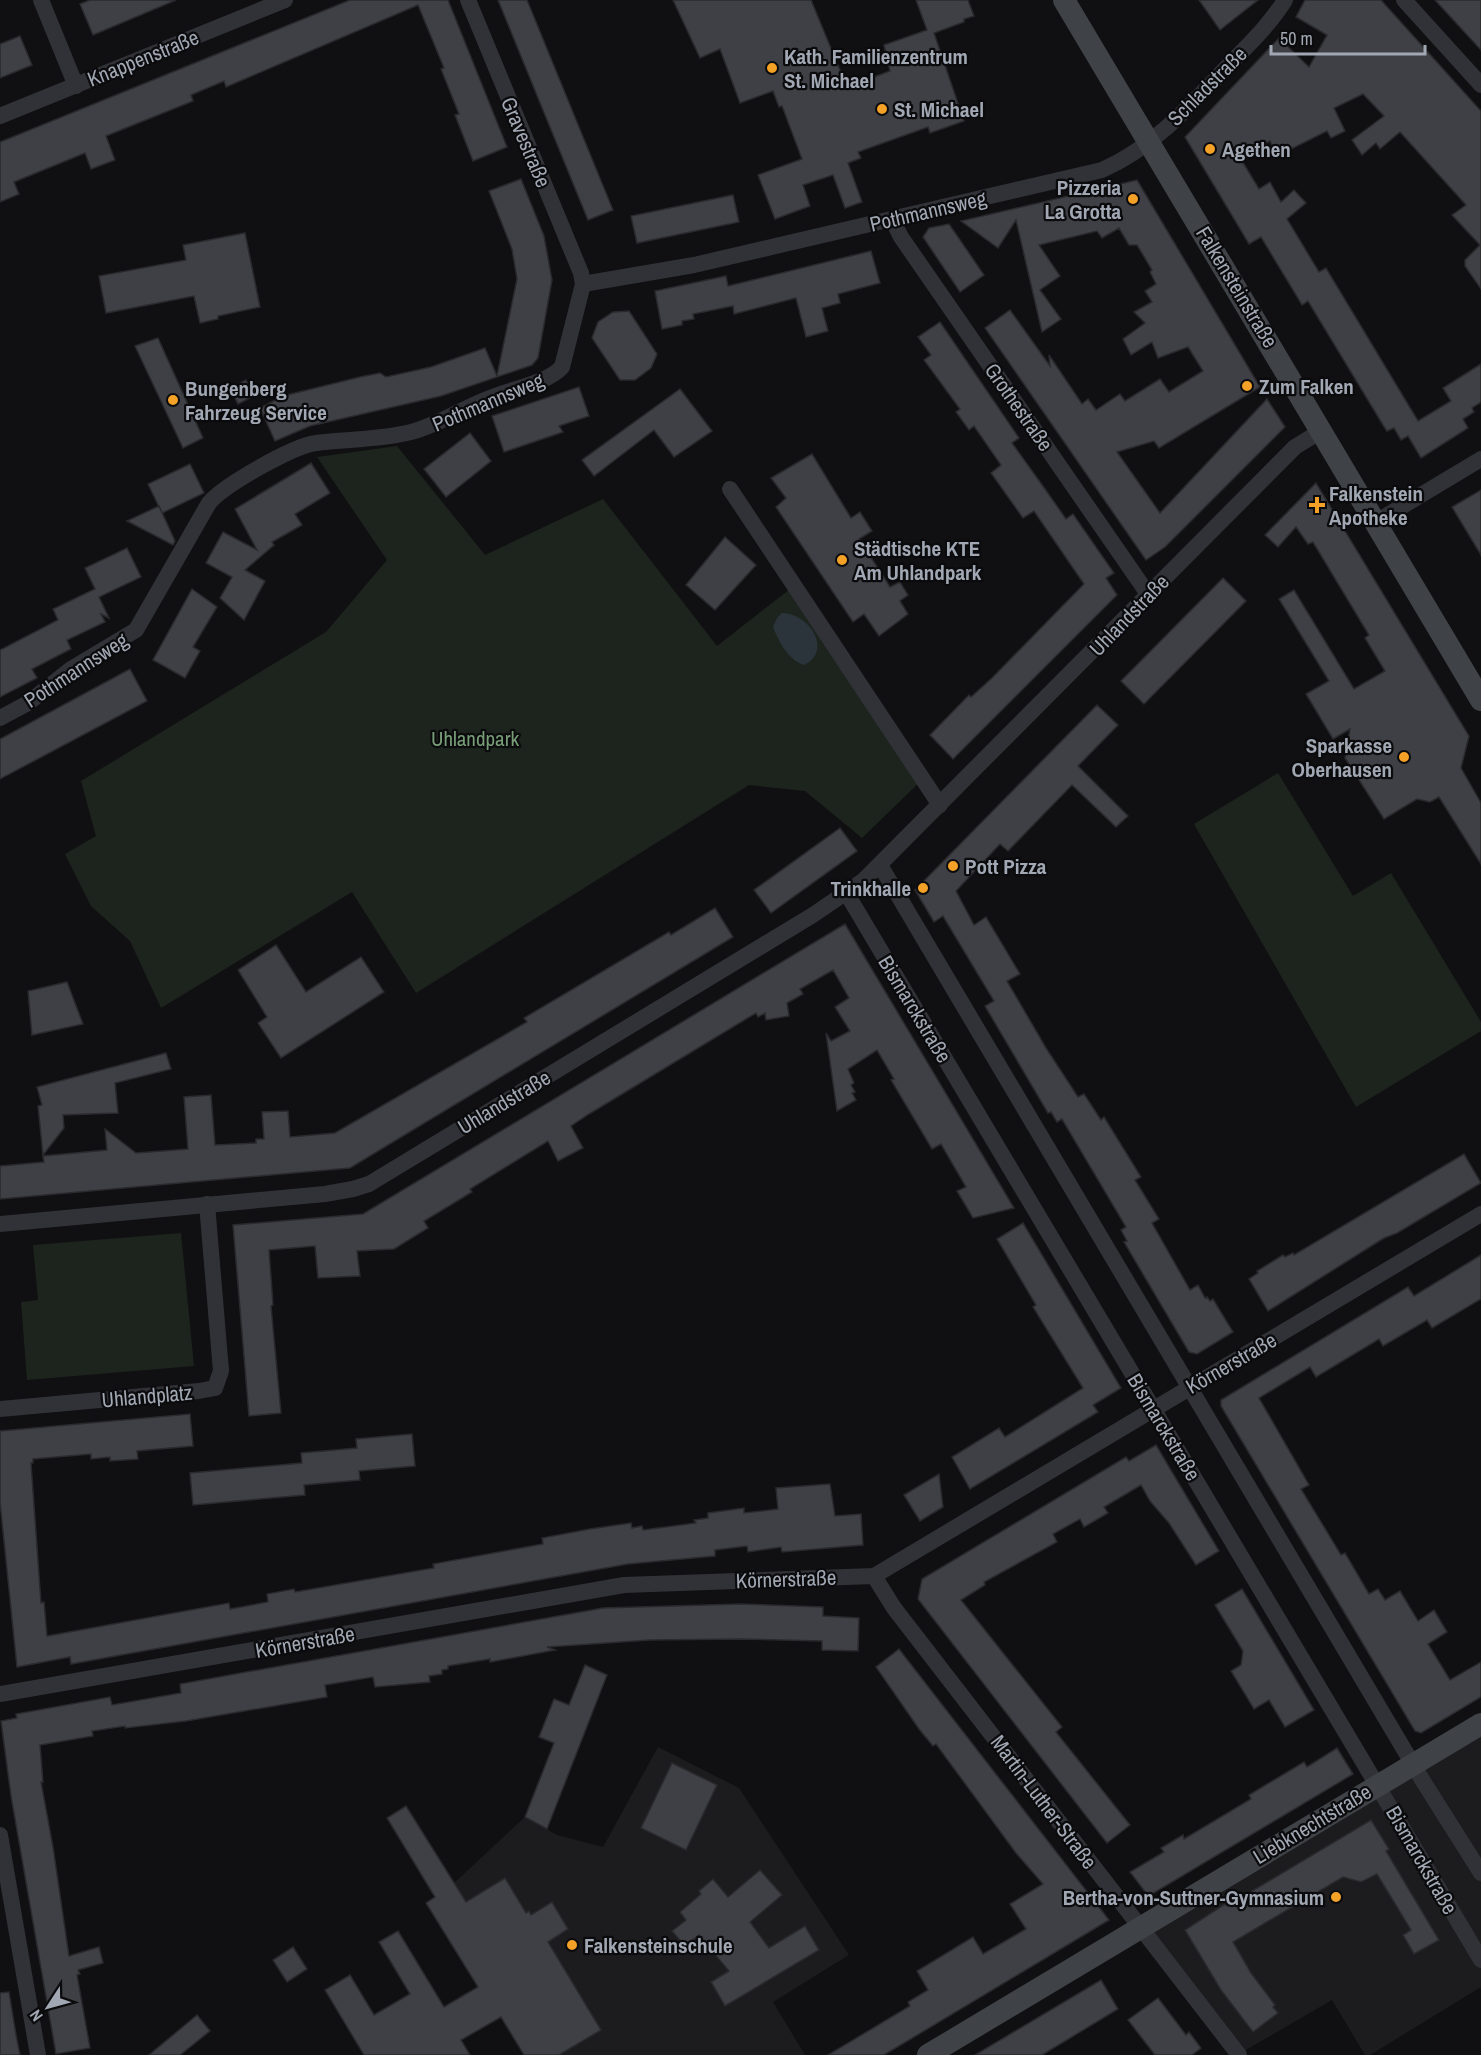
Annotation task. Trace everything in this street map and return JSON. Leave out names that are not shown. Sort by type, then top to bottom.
[{"type":"street","points":[[41,0],[76,86]]},
{"type":"street","name":"Knappenstraße","points":[[0,116],[285,0]]},
{"type":"street","name":"Gravestraße","points":[[468,0],[575,258],[583,284]]},
{"type":"street","name":"Falkensteinstraße","points":[[1064,0],[1481,700]]},
{"type":"street","name":"Schladstraße","points":[[1149,141],[1183,113],[1251,42],[1285,0]]},
{"type":"street","points":[[1404,0],[1481,85]]},
{"type":"street","name":"Pothmannsweg","points":[[0,718],[28,703],[71,669],[136,630],[209,502],[216,494],[238,480],[305,445],[378,439],[426,428],[472,404],[559,371],[566,356],[583,284],[694,265],[1102,170],[1119,162],[1149,141]]},
{"type":"street","name":"Grothestraße","points":[[892,219],[908,247],[1148,594]]},
{"type":"street","name":"Uhlandstraße","points":[[0,1224],[325,1194],[353,1190],[369,1184],[847,894],[880,866],[1295,447],[1321,431]]},
{"type":"street","points":[[1376,522],[1481,459]]},
{"type":"street","points":[[730,489],[940,805]]},
{"type":"street","name":"Bismarckstraße","points":[[880,866],[1481,1873]]},
{"type":"street","name":"Bismarckstraße","points":[[847,894],[1481,1960]]},
{"type":"street","name":"Uhlandplatz","points":[[0,1408],[215,1388],[221,1371],[207,1204]]},
{"type":"street","name":"Körnerstraße","points":[[0,1694],[624,1585],[874,1575],[1481,1214]]},
{"type":"street","name":"Martin-Luther-Straße","points":[[874,1575],[894,1608],[1239,2055]]},
{"type":"street","name":"Liebknechtstraße","points":[[928,2055],[1481,1724]]},
{"type":"street","points":[[0,1836],[7,1918],[38,2055]]},
{"type":"shaded area","points":[[782,613],[801,619],[814,633],[817,651],[813,658],[804,665],[789,655],[775,633],[773,627]]},
{"type":"shaded area","name":"Bertha-von-Suttner-Gymnasium","points":[[1481,1724],[1481,1987],[1370,2055],[1365,2055],[1332,2000],[1239,2054],[1141,1926]]},
{"type":"shaded area","points":[[658,1747],[739,1788],[849,1955],[773,2002],[805,2055],[550,2055],[454,1883],[525,1817],[557,1835],[603,1847]]},
{"type":"green space","name":"Uhlandpark","points":[[397,446],[485,555],[603,499],[717,646],[790,589],[925,777],[862,838],[805,791],[749,785],[416,993],[352,892],[161,1008],[130,941],[91,906],[65,854],[96,836],[81,781],[326,632],[387,560],[317,457]]},
{"type":"green space","points":[[1278,773],[1353,896],[1391,873],[1481,1022],[1481,1031],[1356,1107],[1194,824]]},
{"type":"green space","points":[[181,1233],[194,1366],[27,1380],[21,1302],[38,1300],[33,1245]]},
{"type":"building","points":[[90,0],[176,0],[93,35],[80,4]]},
{"type":"building","points":[[350,0],[448,0],[507,147],[473,161],[455,115],[459,114],[441,69],[444,68],[418,5],[226,87],[224,81],[191,95],[193,101],[106,136],[115,160],[91,169],[85,153],[14,182],[19,194],[0,202],[0,142]]},
{"type":"building","points":[[498,0],[527,0],[613,210],[588,220]]},
{"type":"building","points":[[673,0],[811,0],[847,87],[890,71],[884,45],[927,30],[916,0],[968,0],[974,16],[934,33],[964,121],[930,133],[928,127],[858,152],[861,158],[848,163],[862,202],[845,208],[833,175],[803,185],[810,206],[775,219],[758,175],[802,159],[782,106],[779,107],[773,91],[740,103],[720,49],[700,58]]},
{"type":"building","points":[[1199,0],[1258,0],[1220,30]]},
{"type":"building","points":[[1305,0],[1381,0],[1481,111],[1481,289],[1465,266],[1465,260],[1480,245],[1452,215],[1466,205],[1400,132],[1380,149],[1376,143],[1362,155],[1352,140],[1384,116],[1363,94],[1334,108],[1345,131],[1331,138],[1327,131],[1277,156],[1270,141],[1239,156],[1259,189],[1270,182],[1281,202],[1294,190],[1306,203],[1287,219],[1319,272],[1326,268],[1418,421],[1451,401],[1443,388],[1481,364],[1481,402],[1472,408],[1474,412],[1463,419],[1468,428],[1421,458],[1408,436],[1401,440],[1394,428],[1387,431],[1308,301],[1302,305],[1261,237],[1249,244],[1185,137],[1279,38],[1309,67],[1327,35],[1296,17]]},
{"type":"building","points":[[1435,0],[1481,0],[1481,50],[1457,24]]},
{"type":"building","points":[[20,36],[32,65],[0,78],[0,44]]},
{"type":"building","points":[[521,179],[544,236],[552,280],[538,358],[532,365],[441,396],[310,426],[275,441],[260,408],[283,396],[380,373],[386,377],[431,367],[485,348],[497,376],[517,279],[512,249],[489,191]]},
{"type":"building","points":[[1137,180],[1260,387],[1159,448],[1154,441],[1117,452],[1160,513],[1267,399],[1285,427],[1165,547],[1146,560],[985,328],[1010,310],[1050,366],[1049,355],[1082,404],[1088,399],[1096,410],[1120,394],[1125,401],[1160,379],[1169,392],[1203,371],[1188,347],[1158,358],[1152,342],[1131,355],[1123,339],[1145,323],[1134,312],[1152,302],[1145,291],[1156,284],[1150,272],[1152,270],[1137,245],[1129,245],[1119,228],[1102,238],[1097,231],[1039,245],[1060,276],[1040,290],[1061,319],[1042,332],[1016,220],[998,248],[961,221]]},
{"type":"building","points":[[733,195],[739,222],[637,243],[631,216]]},
{"type":"building","points":[[949,224],[984,275],[960,292],[923,237],[929,228]]},
{"type":"building","points":[[245,233],[260,307],[218,316],[218,319],[200,323],[194,296],[106,313],[99,276],[186,260],[183,245]]},
{"type":"building","points":[[871,251],[880,283],[838,294],[840,303],[822,308],[828,331],[806,337],[796,298],[734,314],[733,306],[693,314],[694,319],[682,321],[682,325],[662,329],[655,291],[726,276],[728,286]]},
{"type":"building","points":[[629,311],[657,354],[651,368],[635,380],[620,380],[592,338],[598,322],[613,312]]},
{"type":"building","points":[[940,322],[1019,438],[1012,443],[1066,519],[1073,514],[1114,573],[1106,578],[1117,595],[953,759],[930,735],[969,695],[971,697],[992,678],[1084,584],[1034,511],[1023,518],[991,473],[1001,465],[974,426],[969,430],[956,412],[960,409],[924,360],[931,355],[918,337]]},
{"type":"building","points":[[158,338],[203,438],[183,448],[135,346]]},
{"type":"building","points":[[246,380],[254,396],[238,404],[230,388]]},
{"type":"building","points":[[579,387],[589,416],[559,426],[563,432],[504,452],[492,416]]},
{"type":"building","points":[[680,389],[712,431],[674,457],[654,430],[594,476],[582,460]]},
{"type":"building","points":[[470,433],[491,461],[446,497],[424,469]]},
{"type":"building","name":"Städtische KTE Am Uhlandpark","points":[[812,454],[851,518],[860,512],[872,531],[859,539],[890,587],[900,582],[908,595],[900,601],[908,614],[879,636],[864,614],[853,622],[776,507],[786,498],[771,478]]},
{"type":"building","points":[[311,463],[330,493],[295,514],[302,525],[272,542],[274,545],[245,570],[265,581],[244,620],[220,598],[232,577],[206,563],[223,532],[257,550],[235,509]]},
{"type":"building","points":[[190,464],[204,493],[162,513],[148,484]]},
{"type":"building","points":[[1316,483],[1469,736],[1461,768],[1481,803],[1481,864],[1439,797],[1430,802],[1417,799],[1384,819],[1345,758],[1350,729],[1333,739],[1306,694],[1329,681],[1279,599],[1294,590],[1354,689],[1385,671],[1365,638],[1369,635],[1313,542],[1308,544],[1296,527],[1278,547],[1265,535]]},
{"type":"building","points":[[1481,490],[1481,555],[1452,507]]},
{"type":"building","points":[[159,506],[175,541],[173,545],[127,521]]},
{"type":"building","points":[[725,537],[756,565],[715,610],[686,585]]},
{"type":"building","points":[[127,548],[141,577],[99,597],[109,618],[101,614],[105,622],[67,640],[71,649],[32,669],[37,678],[0,697],[0,650],[58,620],[53,609],[95,589],[85,568]]},
{"type":"building","points":[[1223,578],[1246,601],[1144,704],[1121,681]]},
{"type":"building","points":[[192,589],[217,607],[193,647],[200,651],[185,678],[153,660]]},
{"type":"building","points":[[130,669],[147,701],[0,779],[0,739]]},
{"type":"building","points":[[1097,705],[1118,725],[1078,766],[1128,816],[1116,827],[1072,785],[1008,851],[1000,844],[956,891],[974,925],[986,917],[1020,974],[1007,981],[1046,1048],[1078,1097],[1084,1094],[1101,1120],[1104,1117],[1141,1177],[1135,1180],[1159,1219],[1152,1223],[1190,1290],[1198,1285],[1205,1298],[1207,1297],[1210,1301],[1213,1299],[1233,1332],[1197,1354],[1189,1352],[1124,1242],[1127,1241],[1121,1230],[1126,1227],[1062,1119],[1057,1122],[1051,1112],[1048,1113],[985,1006],[994,1001],[943,916],[934,922],[915,890]]},
{"type":"building","points":[[840,828],[857,851],[771,913],[754,890]]},
{"type":"building","points":[[715,908],[733,937],[350,1168],[0,1199],[0,1166],[44,1162],[43,1156],[107,1150],[105,1129],[136,1153],[188,1149],[184,1097],[211,1095],[215,1145],[256,1143],[256,1139],[264,1139],[262,1112],[288,1111],[290,1137],[335,1133],[527,1022],[524,1018],[669,932],[671,935]]},
{"type":"building","points":[[845,924],[1014,1208],[973,1218],[957,1191],[966,1187],[941,1144],[932,1149],[891,1080],[894,1079],[877,1050],[848,1069],[854,1083],[851,1085],[856,1100],[837,1111],[826,1033],[831,1041],[850,1031],[835,1007],[849,998],[833,970],[800,989],[803,994],[787,1003],[789,1016],[766,1020],[765,1013],[758,1017],[756,1013],[571,1126],[583,1148],[558,1161],[548,1141],[470,1189],[472,1192],[424,1221],[428,1228],[394,1249],[357,1251],[360,1276],[318,1278],[315,1246],[269,1250],[273,1305],[271,1306],[281,1413],[249,1416],[233,1225],[363,1214]]},
{"type":"building","points":[[276,945],[306,992],[361,957],[384,992],[281,1058],[258,1023],[267,1017],[238,970]]},
{"type":"building","points":[[67,982],[83,1024],[32,1035],[28,991]]},
{"type":"building","points":[[166,1053],[171,1069],[115,1083],[118,1113],[63,1115],[64,1128],[43,1155],[38,1106],[42,1105],[37,1087]]},
{"type":"building","points":[[1464,1154],[1481,1183],[1397,1233],[1384,1238],[1268,1311],[1249,1279],[1258,1273],[1257,1271],[1283,1255],[1285,1257],[1293,1253],[1294,1255]]},
{"type":"building","points":[[1023,1223],[1121,1388],[1093,1405],[1098,1412],[970,1489],[952,1457],[999,1428],[1005,1437],[1083,1388],[1033,1307],[1036,1305],[997,1239]]},
{"type":"building","points":[[1481,1255],[1481,1299],[1432,1328],[1427,1320],[1383,1346],[1379,1339],[1316,1377],[1310,1367],[1259,1398],[1309,1485],[1301,1489],[1341,1555],[1345,1553],[1369,1594],[1378,1589],[1385,1600],[1400,1591],[1418,1621],[1434,1610],[1447,1632],[1428,1644],[1450,1680],[1481,1662],[1481,1697],[1421,1733],[1415,1731],[1221,1406],[1221,1400],[1408,1287],[1414,1296]]},
{"type":"building","points":[[190,1414],[193,1446],[137,1451],[138,1459],[110,1461],[110,1457],[91,1459],[91,1454],[33,1459],[31,1463],[41,1603],[44,1602],[47,1636],[229,1603],[230,1609],[268,1602],[267,1594],[294,1589],[295,1592],[434,1568],[433,1564],[543,1544],[542,1538],[590,1529],[631,1523],[632,1528],[642,1526],[643,1530],[696,1523],[694,1520],[708,1518],[708,1513],[744,1508],[744,1513],[778,1509],[776,1488],[830,1484],[835,1516],[861,1514],[863,1545],[782,1552],[781,1547],[748,1552],[747,1546],[715,1550],[715,1556],[628,1564],[71,1664],[70,1657],[17,1667],[0,1502],[0,1431]]},
{"type":"building","points":[[412,1434],[415,1466],[359,1471],[360,1480],[304,1485],[305,1495],[193,1505],[190,1473],[302,1463],[301,1453],[357,1448],[356,1439]]},
{"type":"building","points":[[1156,1445],[1219,1551],[1196,1565],[1141,1485],[1104,1507],[1108,1513],[1084,1527],[1080,1519],[1053,1534],[1057,1542],[984,1582],[985,1585],[961,1600],[1062,1727],[1056,1732],[1130,1825],[1107,1843],[918,1599],[922,1579],[1126,1457],[1129,1461]]},
{"type":"building","points":[[939,1474],[943,1507],[920,1521],[904,1495]]},
{"type":"building","points":[[1242,1589],[1314,1710],[1285,1727],[1269,1700],[1254,1709],[1231,1671],[1241,1665],[1243,1651],[1215,1605]]},
{"type":"building","points":[[740,1604],[823,1607],[823,1616],[859,1618],[858,1651],[822,1650],[822,1641],[739,1639],[650,1640],[547,1647],[555,1650],[490,1662],[490,1659],[448,1666],[448,1669],[442,1670],[442,1674],[429,1676],[430,1682],[375,1687],[373,1677],[325,1685],[327,1697],[186,1721],[92,1731],[93,1736],[40,1745],[43,1782],[41,1782],[69,1956],[99,1947],[103,1963],[78,1970],[80,1974],[77,1975],[90,2048],[56,2054],[11,1796],[1,1721],[17,1718],[16,1714],[110,1697],[112,1705],[181,1693],[180,1684],[603,1608]]},
{"type":"building","points":[[899,1649],[1109,1920],[884,2055],[828,2055],[910,2006],[908,2002],[928,1990],[917,1971],[973,1937],[983,1954],[1026,1929],[1010,1904],[1043,1884],[1016,1853],[936,1744],[933,1746],[919,1729],[876,1667]]},
{"type":"building","points":[[585,1665],[607,1675],[547,1829],[525,1817],[554,1743],[539,1737],[554,1699],[569,1705]]},
{"type":"building","points":[[1337,1748],[1353,1774],[1152,1894],[1146,1893],[1130,1872],[1164,1852],[1161,1848],[1183,1835],[1184,1839],[1251,1799],[1249,1795],[1304,1762],[1307,1767]]},
{"type":"building","points":[[672,1763],[717,1785],[686,1850],[641,1828]]},
{"type":"building","points":[[406,1806],[466,1902],[505,1878],[526,1913],[529,1911],[531,1915],[552,1902],[568,1929],[548,1942],[601,2030],[559,2055],[524,2055],[501,2017],[461,2040],[470,2055],[364,2055],[325,1990],[350,1975],[374,2015],[410,1994],[379,1942],[398,1931],[444,2007],[478,1987],[426,1903],[435,1897],[387,1818]]},
{"type":"building","points":[[1371,1820],[1389,1849],[1386,1851],[1439,1940],[1414,1954],[1403,1935],[1411,1930],[1377,1874],[1361,1882],[1343,1877],[1233,1942],[1278,2013],[1253,2032],[1221,1990],[1185,1930],[1225,1904],[1227,1906]]},
{"type":"building","points":[[760,1870],[782,1895],[750,1922],[769,1948],[805,1926],[819,1950],[725,2006],[711,1982],[729,1971],[699,1935],[685,1946],[672,1931],[686,1920],[680,1912],[701,1894],[699,1891],[713,1879],[728,1897]]},
{"type":"building","points":[[293,1947],[307,1969],[287,1982],[273,1960]]},
{"type":"building","points":[[1101,1980],[1118,2009],[1042,2055],[975,2055]]},
{"type":"building","points":[[9,1992],[20,2055],[0,2055],[0,1993]]},
{"type":"building","points":[[1158,1998],[1186,2035],[1189,2032],[1201,2048],[1192,2055],[1155,2055],[1128,2020]]},
{"type":"building","points":[[197,2015],[210,2031],[180,2055],[149,2055]]},
{"type":"place","name":"Kath. Familienzentrum St. Michael","points":[[772,68]]},
{"type":"place","name":"St. Michael","points":[[882,109]]},
{"type":"place","name":"Agethen","points":[[1210,149]]},
{"type":"place","name":"Pizzeria La Grotta","points":[[1133,199]]},
{"type":"place","name":"Zum Falken","points":[[1247,386]]},
{"type":"place","name":"Bungenberg Fahrzeug Service","points":[[173,400]]},
{"type":"place","name":"Falkenstein Apotheke","points":[[1317,505]]},
{"type":"place","name":"Städtische KTE Am Uhlandpark","points":[[842,560]]},
{"type":"place","name":"Sparkasse Oberhausen","points":[[1404,757]]},
{"type":"place","name":"Pott Pizza","points":[[953,866]]},
{"type":"place","name":"Trinkhalle","points":[[923,888]]},
{"type":"place","name":"Bertha-von-Suttner-Gymnasium","points":[[1336,1897]]},
{"type":"place","name":"Falkensteinschule","points":[[572,1945]]}]
